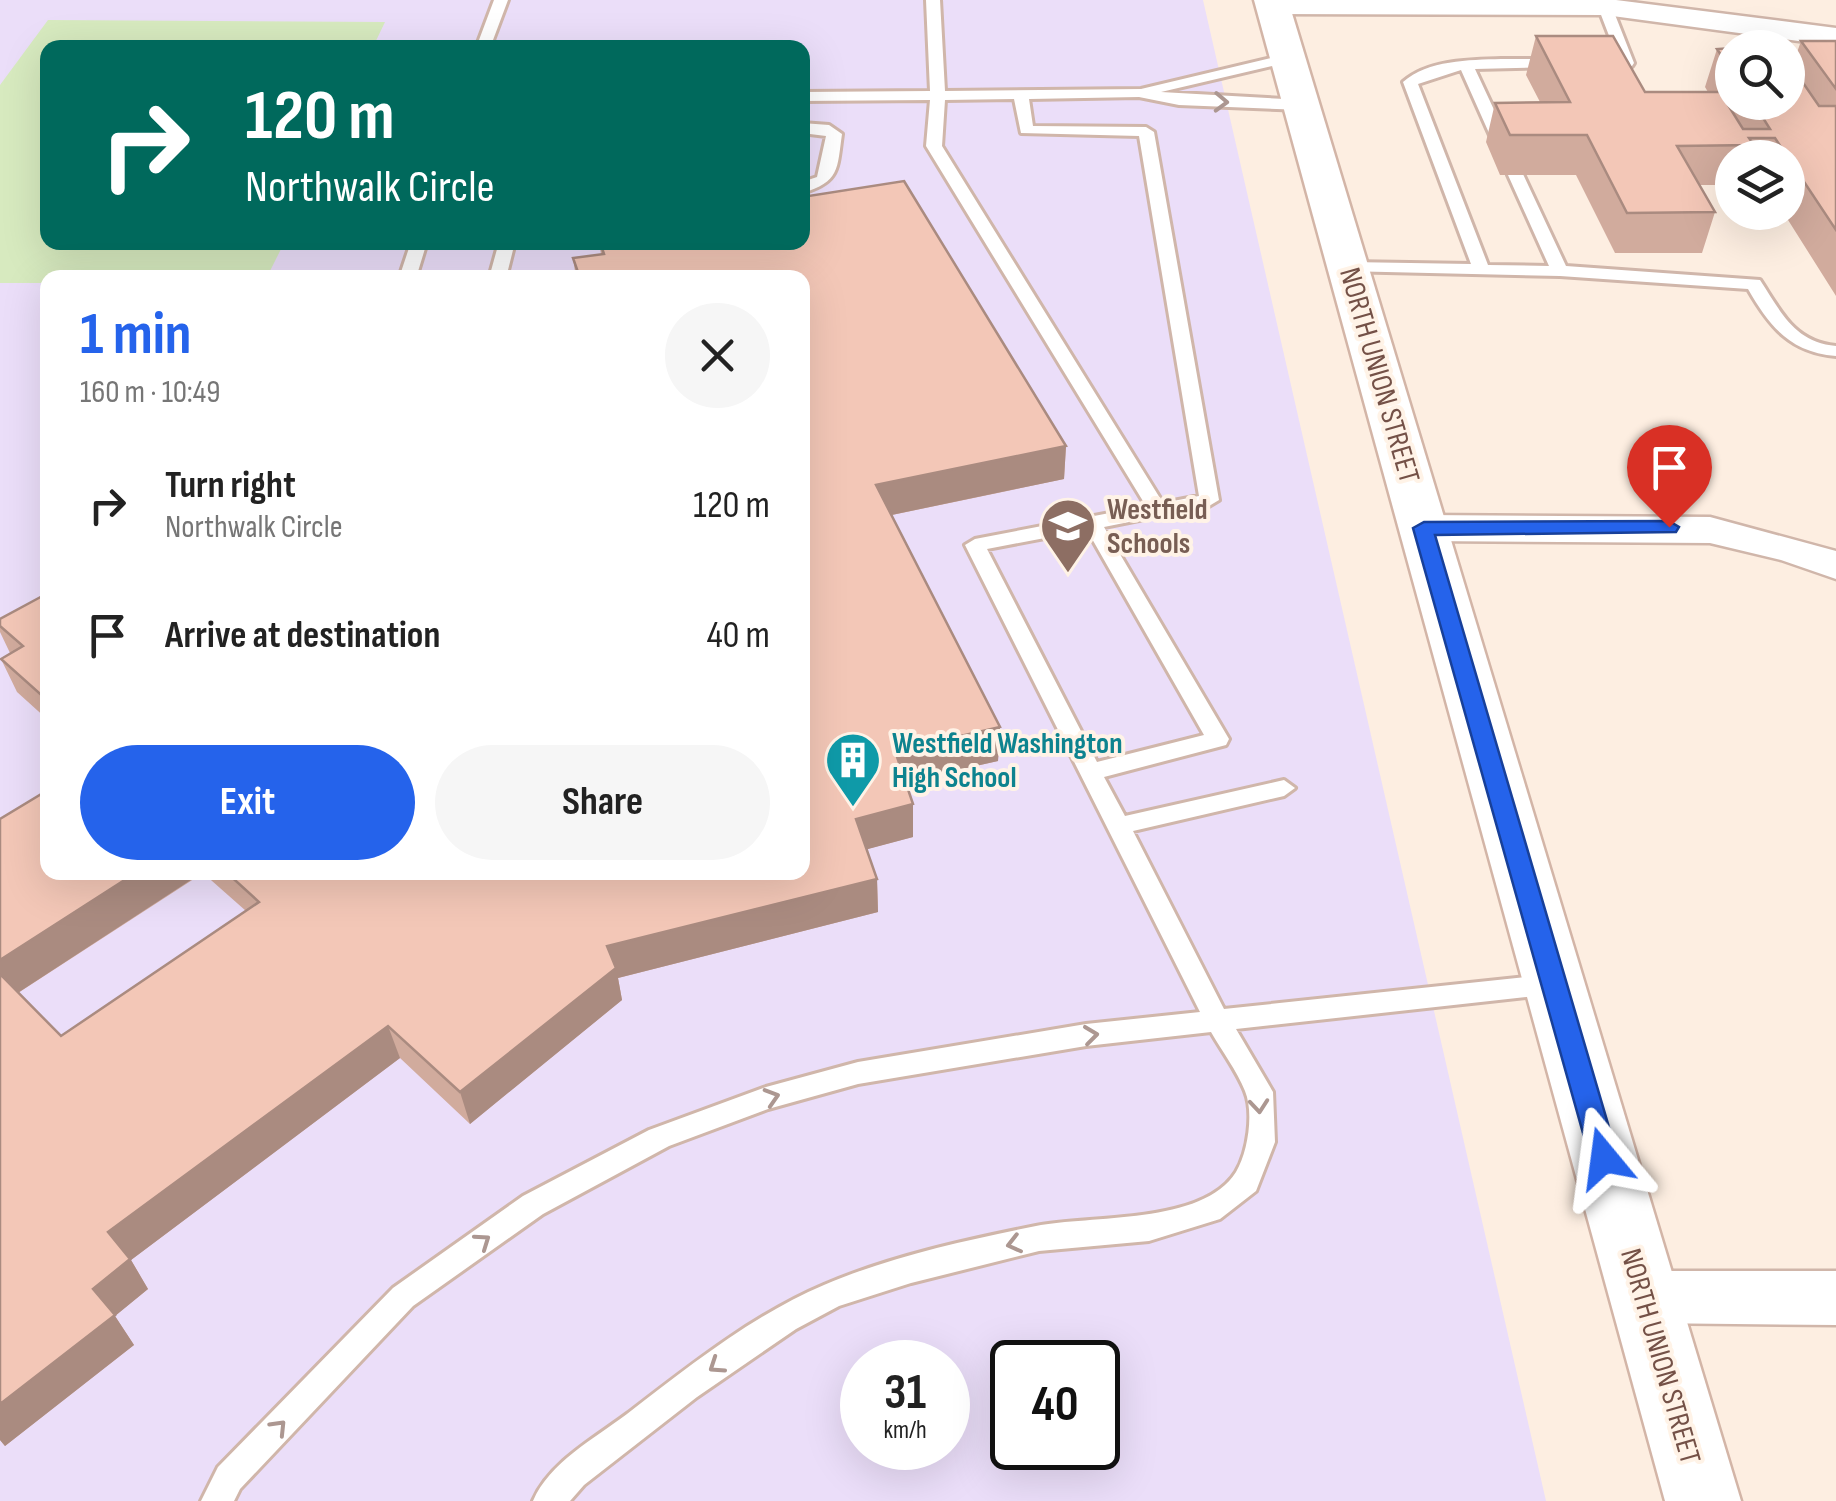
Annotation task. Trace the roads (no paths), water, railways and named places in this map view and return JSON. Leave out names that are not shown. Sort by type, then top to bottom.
[{"type":"street","points":[[1272,4],[1605,7],[1836,37]]},
{"type":"street","name":"NORTH UNION STREET","points":[[1272,4],[1703,1501]]},
{"type":"street","points":[[1424,528],[1710,530],[1794,550],[1836,566]]},
{"type":"street","points":[[1644,1297],[1836,1298]]},
{"type":"lane","points":[[486,40],[501,0]]},
{"type":"lane","points":[[933,0],[938,98],[934,146],[1158,510]]},
{"type":"lane","points":[[1590,63],[1626,63],[1605,7]]},
{"type":"lane","points":[[1482,270],[1410,82],[1435,70],[1571,63]]},
{"type":"lane","points":[[1467,67],[1502,142]]},
{"type":"lane","points":[[810,97],[1139,93],[1295,82]]},
{"type":"lane","points":[[1139,93],[1179,100],[1295,82]]},
{"type":"lane","points":[[549,1501],[573,1474],[686,1386],[786,1318],[832,1296],[910,1270],[1039,1238],[1149,1228],[1210,1210],[1246,1182],[1261,1142],[1260,1092],[1217,1020],[975,545],[1209,500],[1146,132],[1026,130],[1021,96]]},
{"type":"lane","points":[[810,128],[824,128],[834,134],[829,168],[823,180],[810,185]]},
{"type":"lane","points":[[1516,175],[1560,271]]},
{"type":"lane","points":[[1349,267],[1560,271],[1754,284],[1787,337],[1803,346],[1836,351]]},
{"type":"lane","points":[[1091,772],[1218,739],[1093,524]]},
{"type":"lane","points":[[1118,826],[1284,788]]},
{"type":"lane","points":[[217,1501],[229,1478],[403,1297],[533,1205],[659,1138],[766,1098],[858,1073],[1086,1035],[1554,984]]},
{"type":"place","name":"Westfield Schools","points":[[1068,575]]},
{"type":"place","name":"Westfield Washington High School","points":[[853,809]]}]
